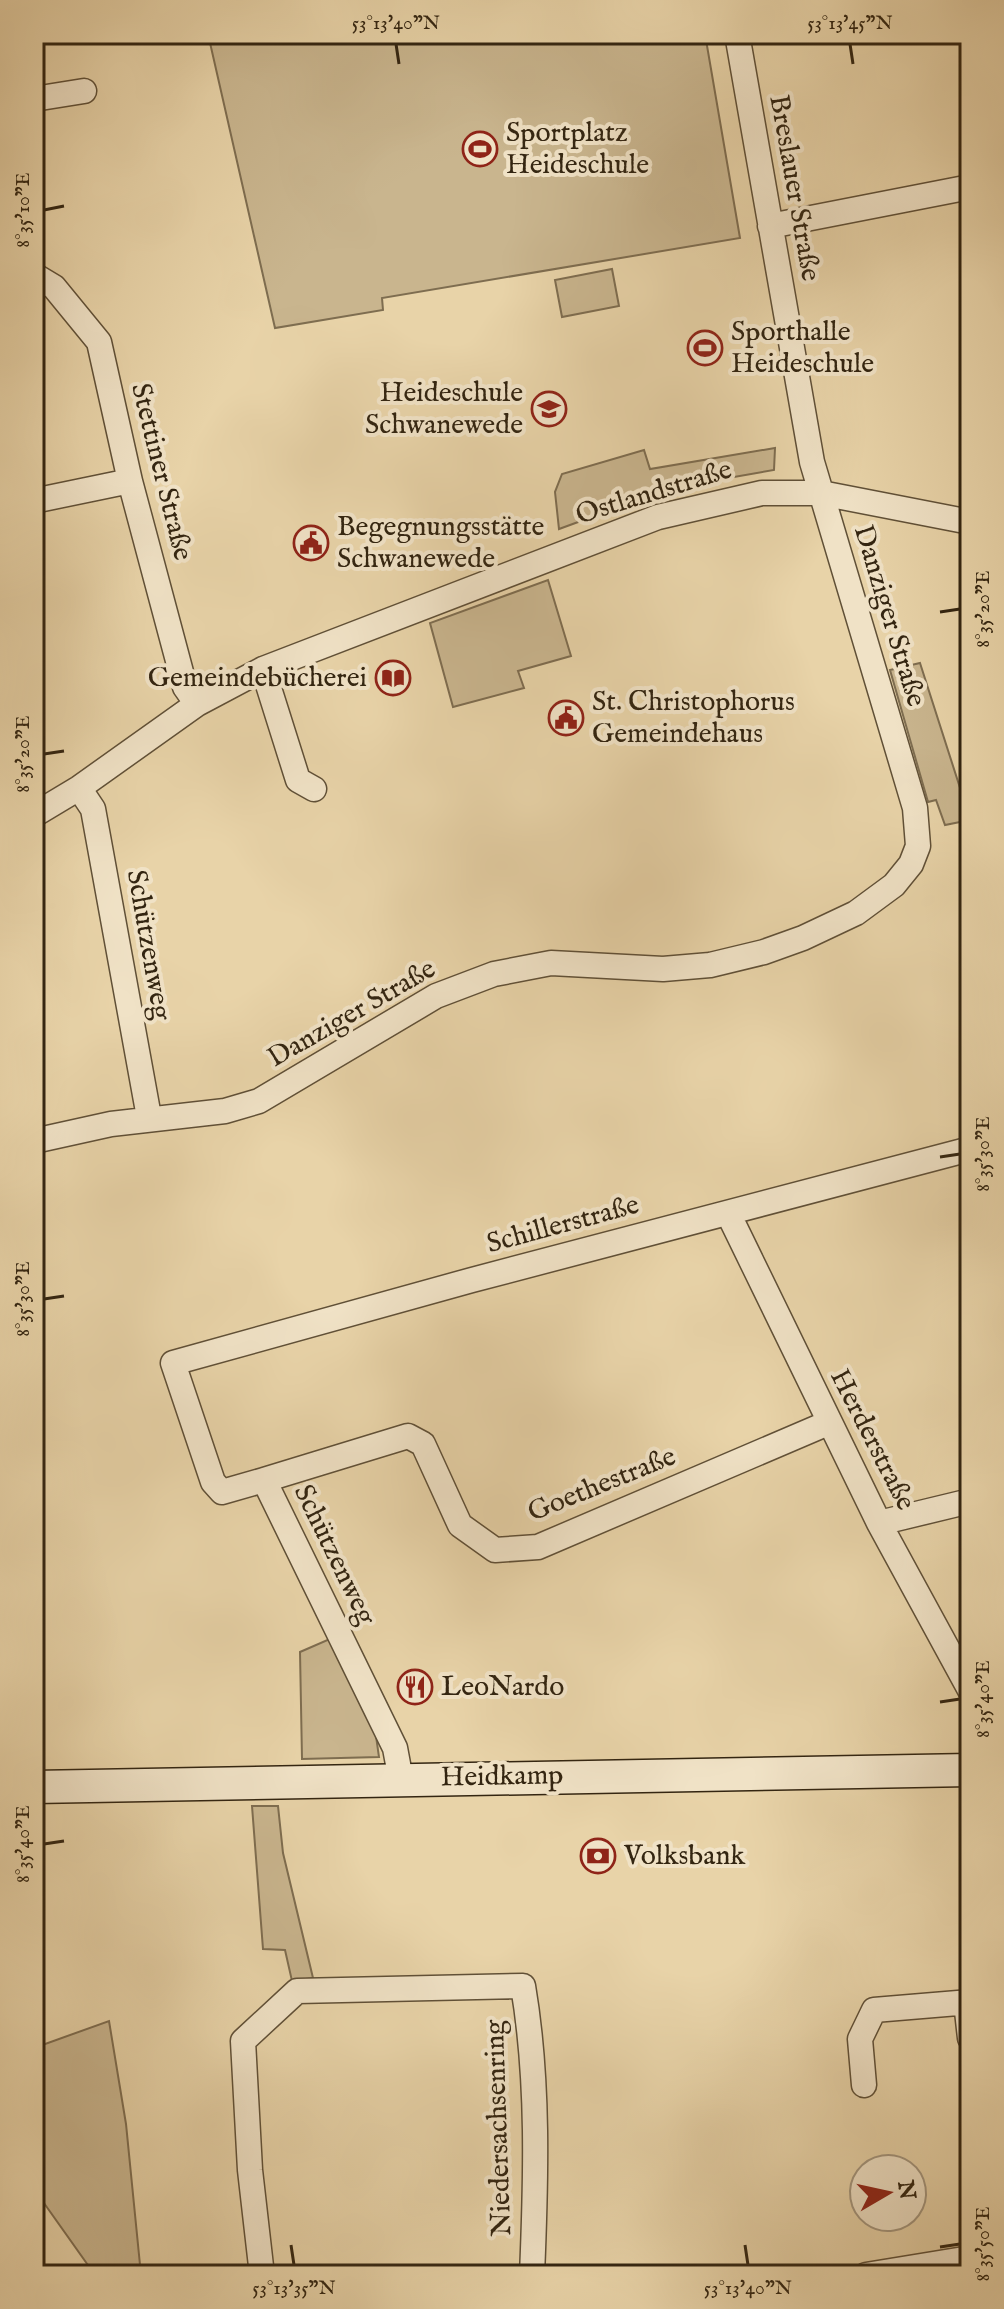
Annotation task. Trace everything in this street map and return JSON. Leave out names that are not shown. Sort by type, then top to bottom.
[{"type":"main road","name":"Heidkamp","points":[[34,1787],[970,1770]]},
{"type":"street","name":"Breslauer Straße","points":[[737,34],[812,462],[821,493]]},
{"type":"street","points":[[34,99],[84,91]]},
{"type":"street","points":[[770,226],[970,187]]},
{"type":"street","name":"Stettiner Straße","points":[[34,275],[54,287],[99,342],[130,481],[185,687],[197,704]]},
{"type":"street","points":[[43,499],[130,481]]},
{"type":"street","name":"Ostlandstraße","points":[[34,815],[79,788],[197,704],[263,669],[658,517],[762,493],[821,493],[970,522]]},
{"type":"street","name":"Danziger Straße","points":[[34,1141],[149,1117],[225,1111],[259,1101],[436,996],[494,974],[551,963],[663,969],[723,962],[803,938],[856,913],[894,885],[911,864],[918,846],[915,808],[821,493]]},
{"type":"street","points":[[263,669],[298,780],[314,789]]},
{"type":"street","name":"Schützenweg","points":[[79,788],[93,809],[149,1117]]},
{"type":"street","name":"Schillerstraße","points":[[173,1363],[970,1149]]},
{"type":"street","name":"Herderstraße","points":[[728,1213],[828,1423],[970,1690]]},
{"type":"street","name":"Schützenweg","points":[[173,1363],[213,1482],[222,1492],[264,1480],[395,1748],[401,1780]]},
{"type":"street","name":"Goethestraße","points":[[264,1480],[408,1436],[423,1444],[460,1525],[495,1550],[538,1547],[828,1423]]},
{"type":"street","points":[[879,1523],[970,1501]]},
{"type":"street","name":"Niedersachsenring","points":[[262,2275],[250,2170],[243,2041],[297,1991],[523,1986],[530,2031],[535,2201],[532,2275]]},
{"type":"street","points":[[864,2085],[860,2039],[874,2010],[968,2002],[970,2038]]},
{"type":"street","points":[[866,2275],[970,2258]]},
{"type":"shaded area","name":"Sportplatz Heideschule","points":[[208,34],[705,34],[740,238],[382,298],[383,310],[275,328]]},
{"type":"shaded area","points":[[612,269],[619,306],[562,317],[555,280]]},
{"type":"shaded area","points":[[775,448],[774,470],[671,488],[559,529],[555,492],[562,474],[644,450],[650,469]]},
{"type":"shaded area","points":[[548,580],[571,656],[518,671],[524,688],[453,707],[430,623]]},
{"type":"shaded area","points":[[920,663],[970,820],[945,825],[936,800],[928,802],[890,670]]},
{"type":"shaded area","points":[[332,1638],[375,1729],[379,1757],[302,1759],[300,1652]]},
{"type":"shaded area","points":[[252,1806],[278,1806],[283,1853],[313,1978],[292,1981],[285,1950],[263,1949]]},
{"type":"shaded area","points":[[109,2021],[126,2124],[141,2275],[95,2275],[34,2189],[34,2048]]},
{"type":"place","name":"Sportplatz Heideschule","points":[[480,149]]},
{"type":"place","name":"Sporthalle Heideschule","points":[[705,348]]},
{"type":"place","name":"Heideschule Schwanewede","points":[[549,409]]},
{"type":"place","name":"Begegnungsstätte Schwanewede","points":[[311,543]]},
{"type":"place","name":"Gemeindebücherei","points":[[393,678]]},
{"type":"place","name":"St. Christophorus Gemeindehaus","points":[[566,718]]},
{"type":"place","name":"LeoNardo","points":[[415,1687]]},
{"type":"place","name":"Volksbank","points":[[598,1856]]}]
